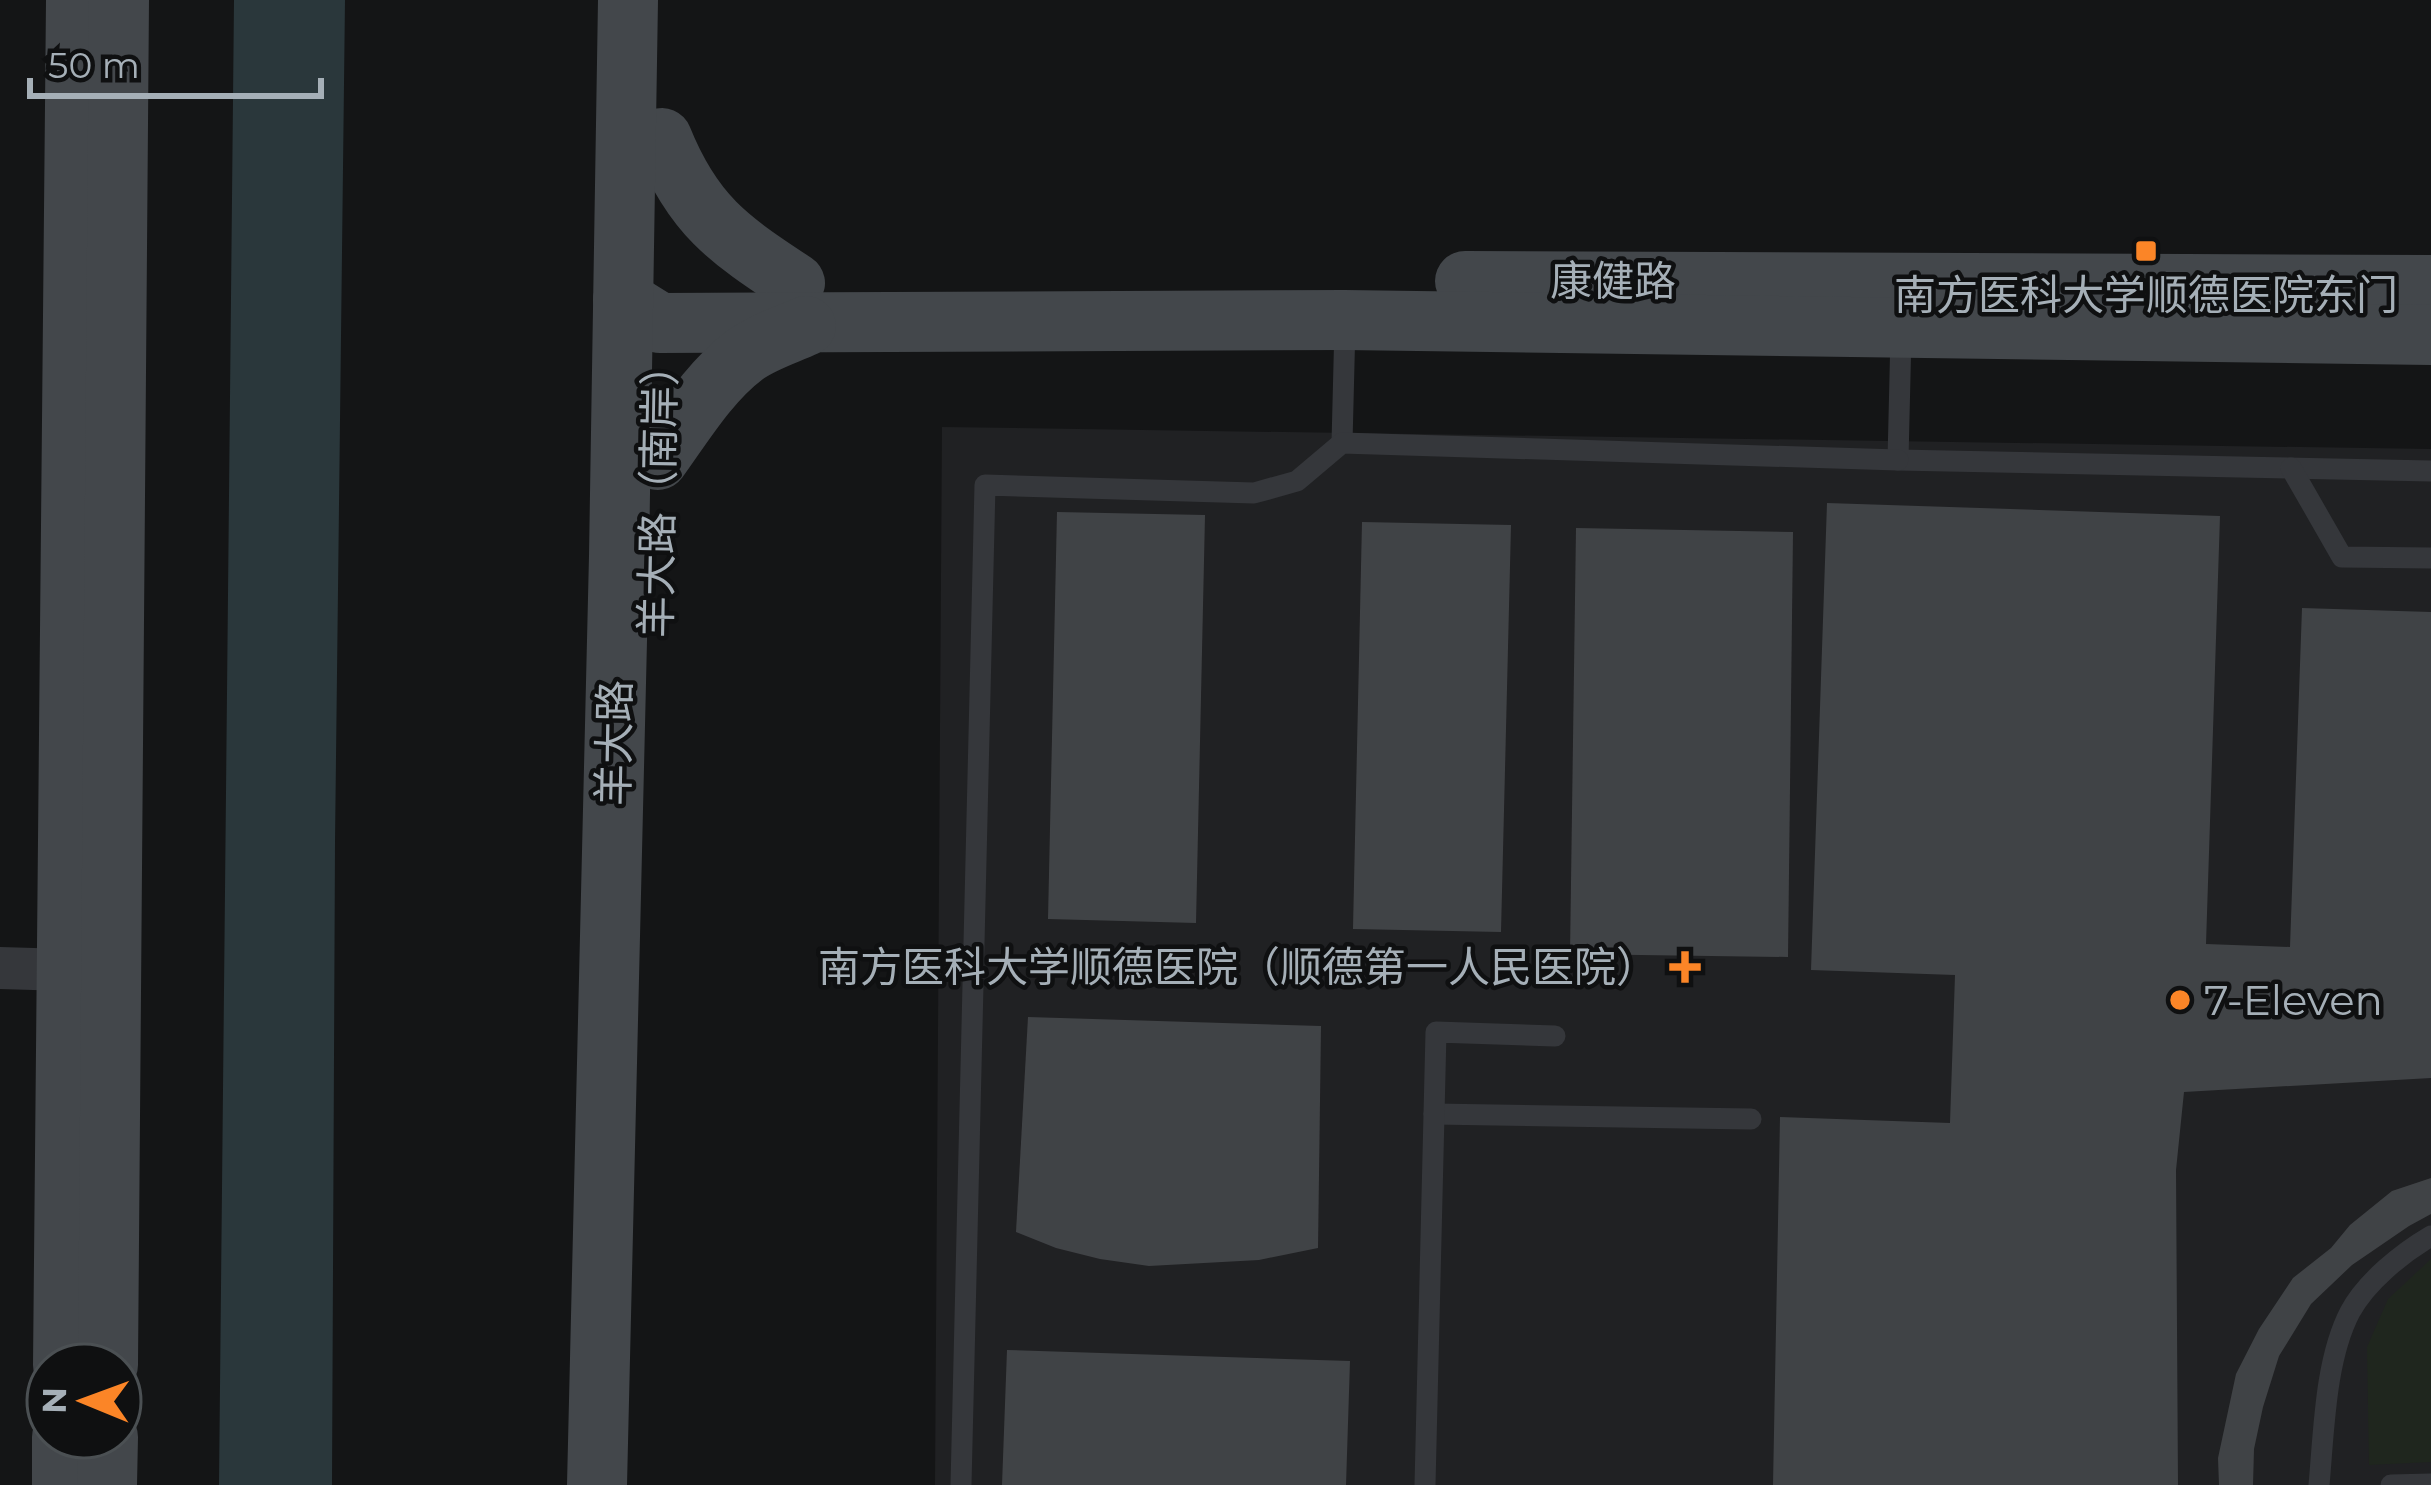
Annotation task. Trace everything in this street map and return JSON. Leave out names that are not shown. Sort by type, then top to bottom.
[{"type":"street","points":[[63,1341],[76,0]]},
{"type":"street","points":[[108,1341],[119,0]]},
{"type":"street","name":"羊大路","points":[[597,1485],[648,302],[628,0]]},
{"type":"street","name":"羊大路（南岸）","points":[[637,1485],[658,460],[648,302],[662,138],[664,0]]},
{"type":"street","points":[[662,138],[678,176],[701,209],[734,243],[807,302]]},
{"type":"street","name":"康健路","points":[[658,460],[699,403],[744,356],[772,340],[807,302],[1240,280],[2431,286]]},
{"type":"street","name":"康健路","points":[[648,302],[807,302],[1345,320],[2431,335]]},
{"type":"street","points":[[0,968],[67,970]]},
{"type":"lane","points":[[1342,443],[1345,320]]},
{"type":"lane","points":[[1898,460],[1902,328]]},
{"type":"lane","points":[[961,1485],[985,485],[1253,493],[1297,481],[1342,443],[2431,471]]},
{"type":"lane","points":[[2291,468],[2342,557],[2431,558]]},
{"type":"lane","points":[[1425,1485],[1436,1032],[1555,1036]]},
{"type":"lane","points":[[1434,1114],[1750,1119]]},
{"type":"lane","points":[[2319,1485],[2334,1357],[2350,1311],[2374,1281],[2431,1236]]},
{"type":"lane","points":[[2391,1485],[2431,1484]]},
{"type":"shaded area","points":[[234,0],[345,0],[332,1485],[219,1485]]},
{"type":"shaded area","name":"南方医科大学顺德医院（顺德第一人民医院）","points":[[942,427],[2431,449],[2431,1485],[935,1485]]},
{"type":"shaded area","points":[[2431,1259],[2431,1462],[2369,1465],[2367,1347],[2388,1299]]},
{"type":"building","points":[[1827,503],[2220,516],[2206,944],[2290,947],[2302,608],[2431,612],[2431,1078],[2184,1092],[2176,1170],[2178,1485],[1773,1485],[1780,1117],[1950,1123],[1955,975],[1811,970]]},
{"type":"building","points":[[1057,512],[1205,515],[1196,923],[1048,919]]},
{"type":"building","points":[[1362,522],[1511,525],[1501,932],[1353,929]]},
{"type":"building","points":[[1576,528],[1793,532],[1788,957],[1570,954]]},
{"type":"building","points":[[1028,1017],[1321,1026],[1318,1248],[1259,1260],[1149,1266],[1056,1248],[1016,1232]]},
{"type":"building","points":[[2431,1178],[2431,1214],[2352,1265],[2311,1304],[2279,1356],[2254,1449],[2253,1485],[2219,1485],[2218,1458],[2236,1374],[2293,1278],[2392,1191]]},
{"type":"building","points":[[1007,1350],[1350,1361],[1346,1485],[1002,1485]]},
{"type":"place","name":"南方医科大学顺德医院东门","points":[[2146,251]]},
{"type":"place","name":"南方医科大学顺德医院（顺德第一人民医院）","points":[[1685,967]]},
{"type":"place","name":"7-Eleven","points":[[2180,1000]]}]
